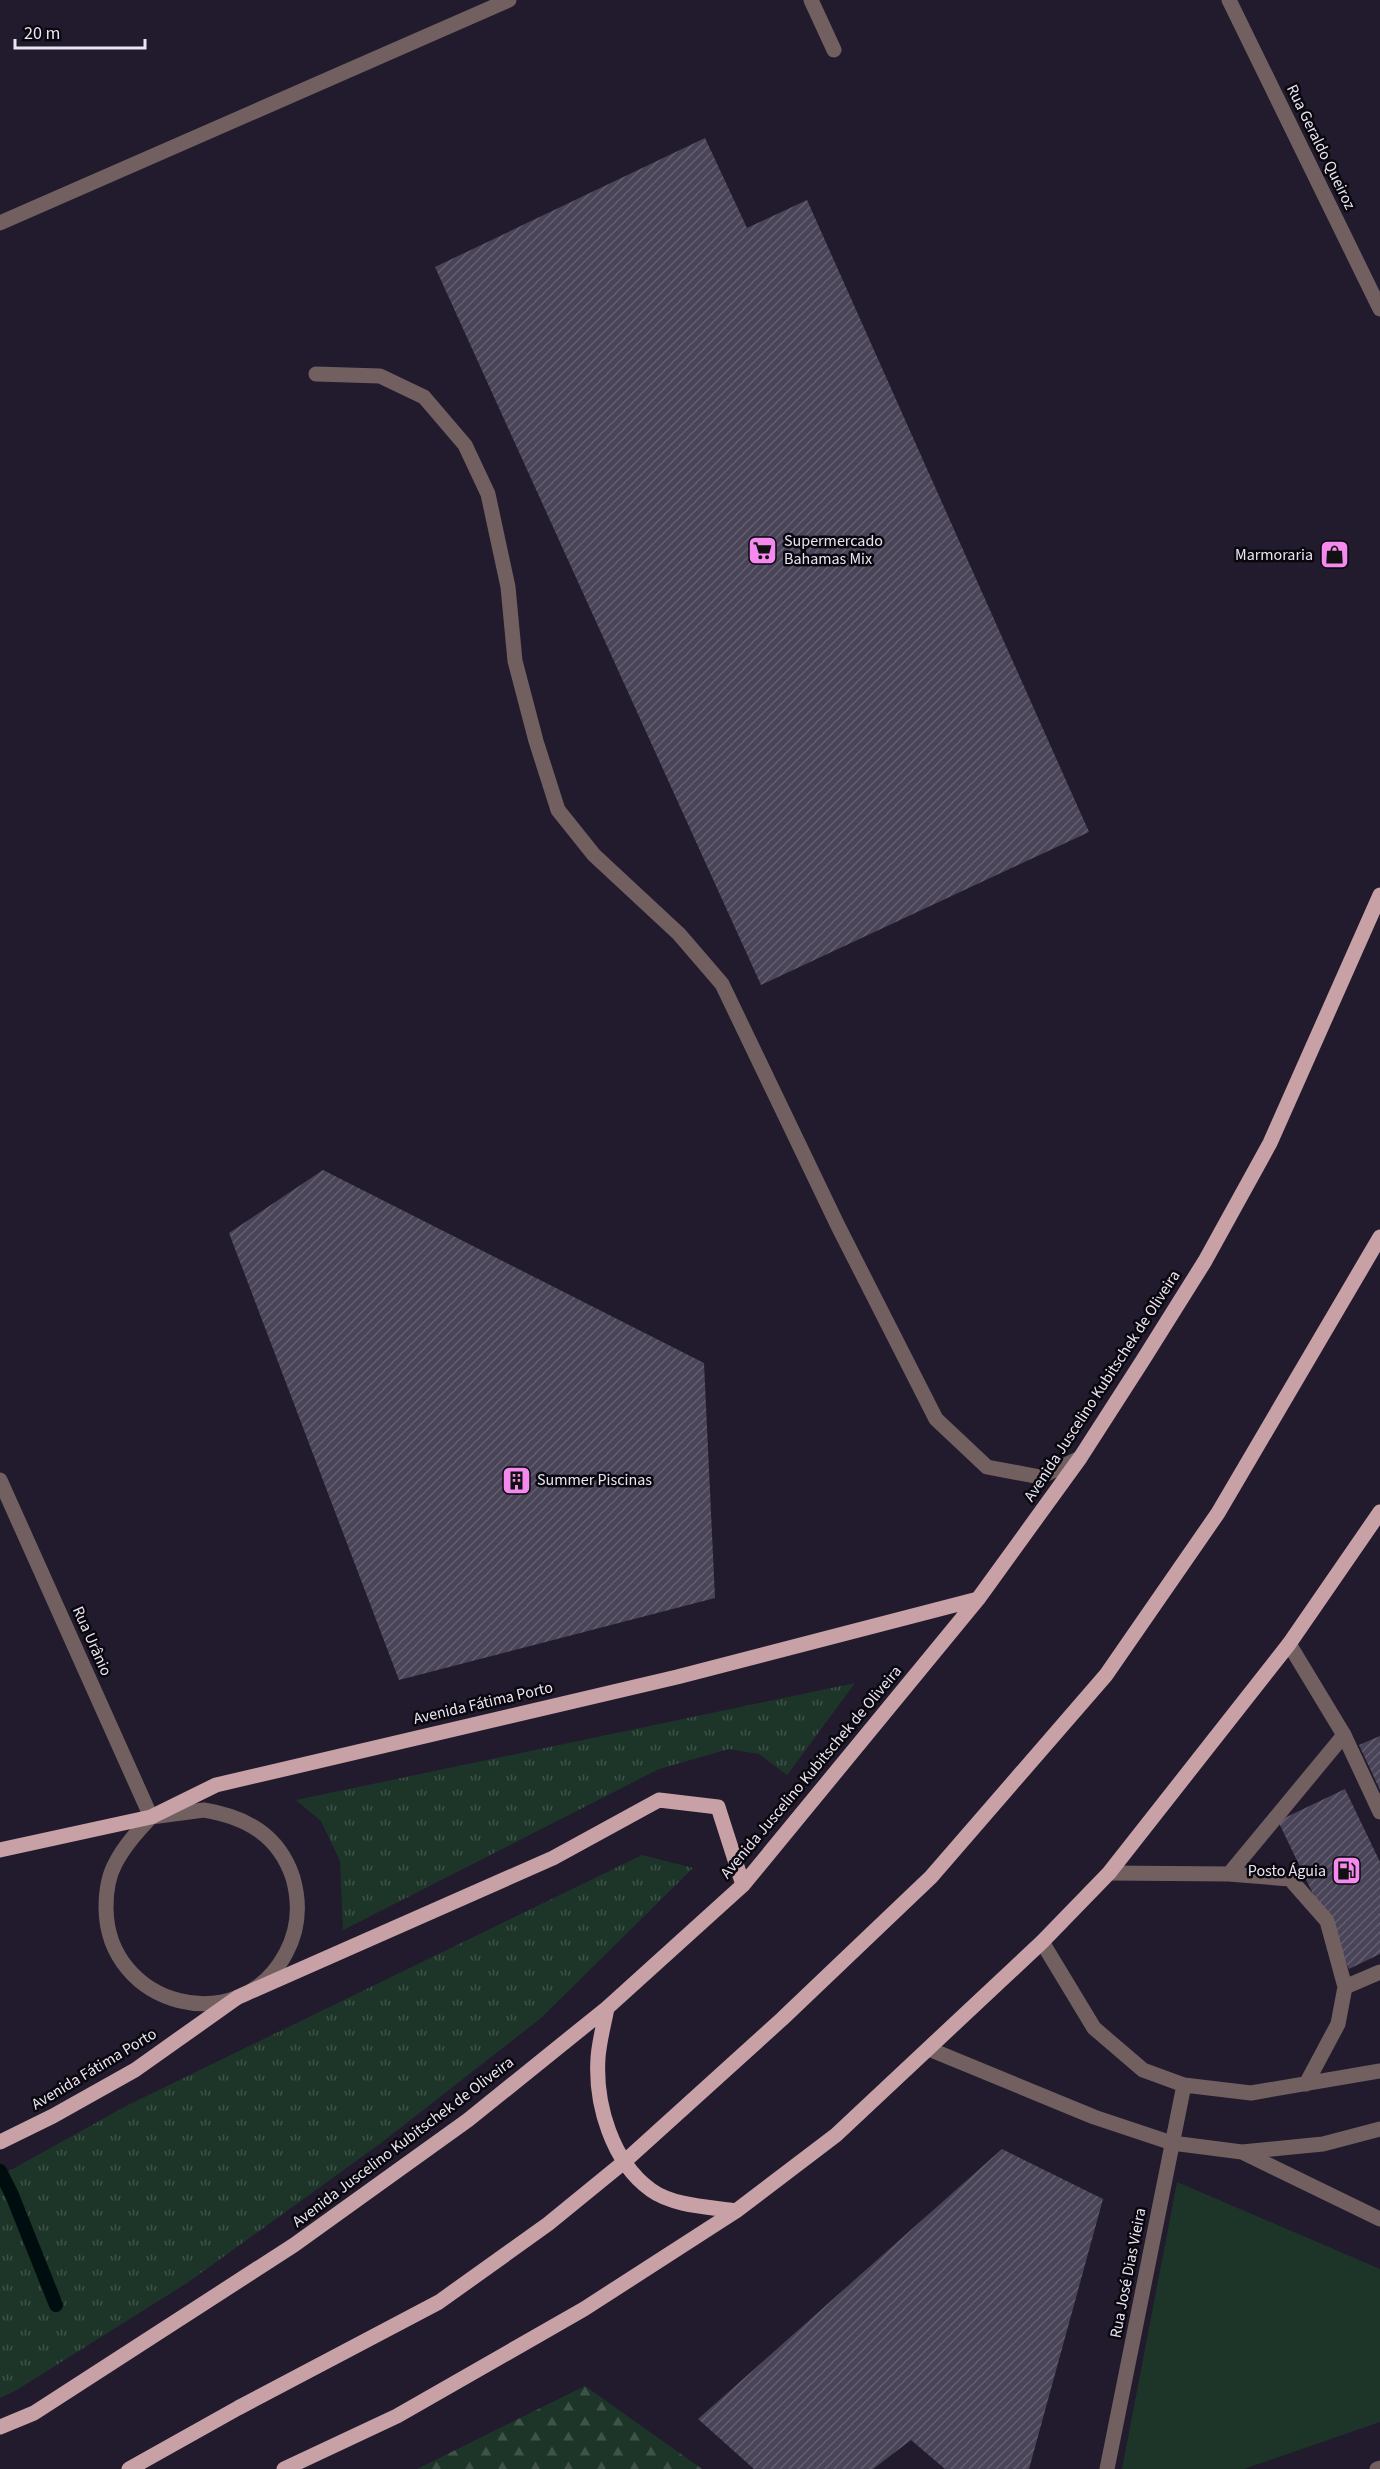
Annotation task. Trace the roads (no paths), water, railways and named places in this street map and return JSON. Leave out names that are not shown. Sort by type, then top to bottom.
[{"type":"main road","name":"Avenida Juscelino Kubitschek de Oliveira","points":[[0,2427],[34,2413],[294,2245],[468,2120],[607,2008],[743,1886],[978,1599],[1080,1458],[1205,1261],[1270,1143],[1380,895]]},
{"type":"main road","points":[[129,2469],[238,2408],[440,2302],[548,2224],[624,2162],[782,2019],[931,1877],[1106,1675],[1218,1513],[1380,1237]]},
{"type":"main road","points":[[284,2469],[397,2416],[584,2308],[736,2211],[836,2135],[1042,1942],[1109,1873],[1289,1644],[1380,1512]]},
{"type":"main road","name":"Avenida Fátima Porto","points":[[0,1850],[151,1816],[216,1785],[677,1677],[978,1599]]},
{"type":"main road","name":"Avenida Fátima Porto","points":[[0,2142],[54,2116],[135,2070],[238,1997],[553,1858],[659,1800],[718,1807],[743,1886]]},
{"type":"main road","points":[[607,2008],[598,2058],[601,2110],[624,2162],[651,2191],[685,2204],[736,2211]]},
{"type":"street","points":[[0,223],[509,0]]},
{"type":"street","points":[[811,0],[834,50]]},
{"type":"street","name":"Rua Geraldo Queiroz","points":[[1229,0],[1380,309]]},
{"type":"street","points":[[316,374],[380,376],[424,397],[465,445],[488,494],[508,587],[516,661],[536,741],[558,810],[594,855],[680,934],[722,984],[838,1226],[936,1419],[987,1467],[1040,1477],[1080,1458]]},
{"type":"street","name":"Rua Urânio","points":[[0,1480],[151,1816]]},
{"type":"street","points":[[1289,1644],[1344,1735],[1380,1812]]},
{"type":"street","points":[[1229,1874],[1344,1735]]},
{"type":"street","points":[[204,1810],[230,1814],[260,1831],[274,1843],[289,1864],[296,1890],[298,1916],[292,1942],[280,1965],[262,1984],[238,1997],[210,2004],[181,2003],[154,1992],[146,1986],[131,1974],[114,1950],[106,1922],[106,1892],[114,1865],[130,1840],[151,1816],[204,1810]]},
{"type":"street","points":[[1109,1873],[1229,1874],[1290,1879],[1327,1921],[1345,1987],[1338,2024],[1306,2084]]},
{"type":"street","points":[[1042,1942],[1094,2028],[1143,2070],[1184,2085],[1251,2093],[1380,2071]]},
{"type":"street","points":[[1345,1987],[1380,1972]]},
{"type":"street","points":[[929,2049],[1094,2117],[1172,2143],[1242,2152],[1323,2144],[1380,2129]]},
{"type":"street","name":"Rua José Dias Vieira","points":[[1107,2469],[1184,2085]]},
{"type":"street","points":[[1242,2152],[1380,2219]]},
{"type":"waterway","points":[[0,2171],[12,2195],[56,2305]]},
{"type":"place","name":"Supermercado Bahamas Mix","points":[[763,550]]},
{"type":"place","name":"Marmoraria","points":[[1334,555]]},
{"type":"place","name":"Summer Piscinas","points":[[516,1480]]},
{"type":"place","name":"Posto Águia","points":[[1347,1871]]}]
